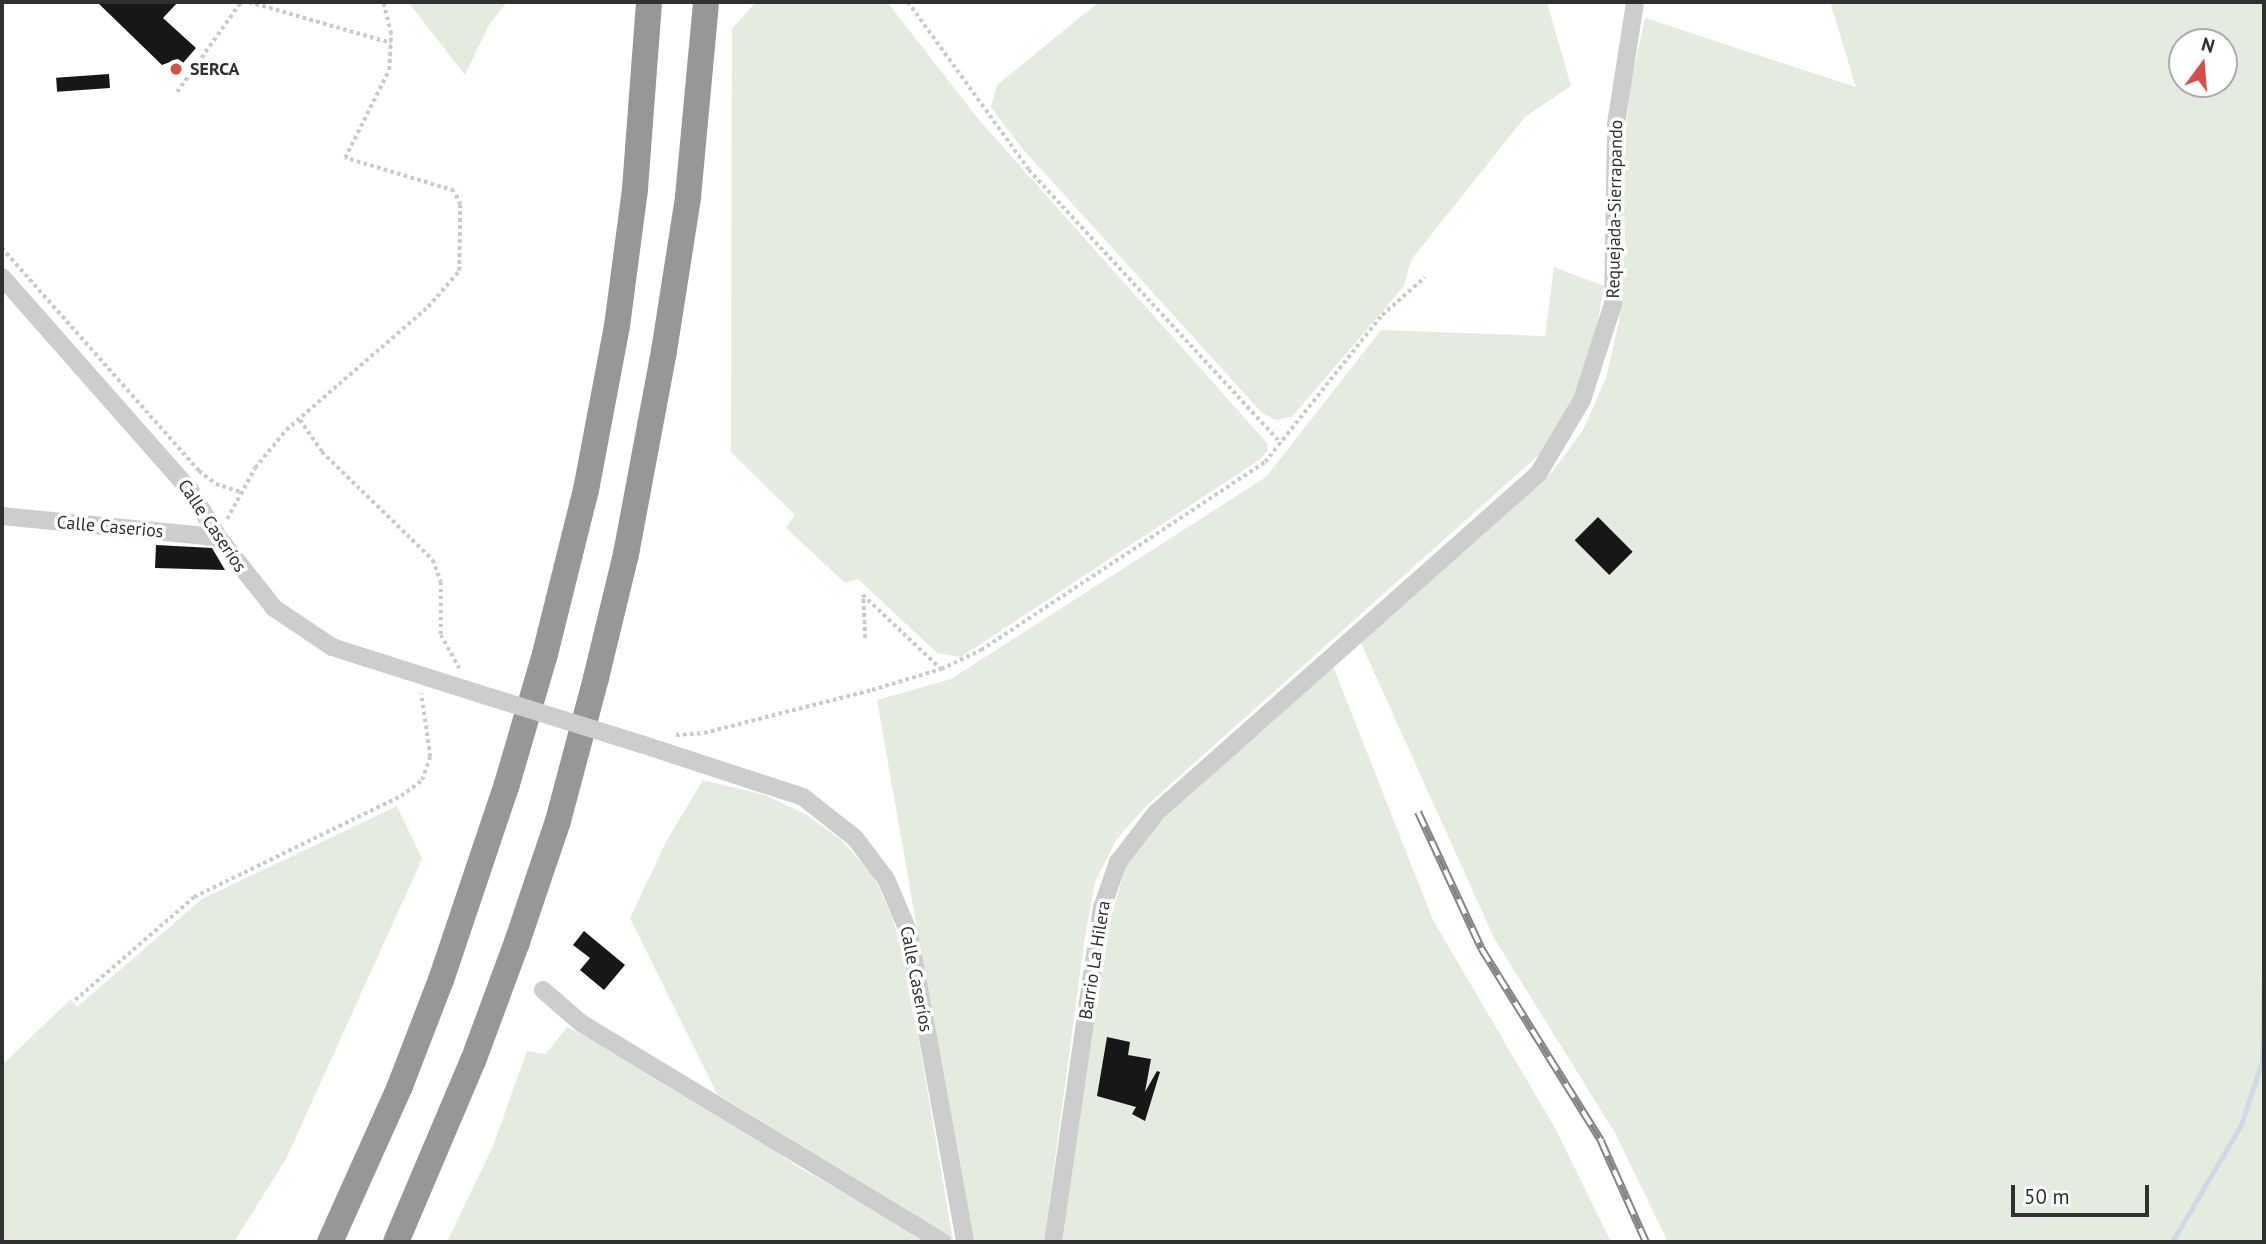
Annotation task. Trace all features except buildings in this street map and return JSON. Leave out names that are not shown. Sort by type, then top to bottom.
[{"type":"highway","points":[[330,1242],[400,1086],[441,979],[545,654],[586,490],[617,326],[635,188],[649,2]]},
{"type":"highway","points":[[396,1242],[517,942],[558,821],[596,678],[626,554],[664,351],[688,197],[706,2]]},
{"type":"street","name":"Requejada-Sierrapando","points":[[1372,620],[1538,474],[1582,400],[1614,304],[1616,124],[1635,2]]},
{"type":"street","name":"Calle Caseríos","points":[[2,277],[190,490],[218,537],[260,594],[300,630],[332,647],[803,797],[855,838],[886,880],[909,933],[965,1242]]},
{"type":"street","name":"Calle Caserios","points":[[2,516],[218,537]]},
{"type":"street","name":"Barrio La Hilera","points":[[1053,1242],[1102,908],[1118,862],[1156,813],[1372,620]]},
{"type":"street","points":[[543,990],[582,1023],[943,1242]]},
{"type":"path","points":[[177,92],[241,2]]},
{"type":"path","points":[[249,2],[391,43]]},
{"type":"path","points":[[218,537],[241,492],[268,450],[428,307],[455,278],[461,263],[460,205],[454,191],[345,158],[385,80],[391,43],[383,2]]},
{"type":"path","points":[[908,2],[1029,170],[1281,443]]},
{"type":"path","points":[[2,248],[199,471],[216,485],[241,492]]},
{"type":"path","points":[[669,734],[704,733],[941,669],[1019,626],[1265,462],[1382,315],[1425,278]]},
{"type":"path","points":[[300,420],[322,452],[433,560],[441,582],[439,623],[444,648],[468,673]]},
{"type":"path","points":[[865,638],[863,595],[941,669]]},
{"type":"path","points":[[75,1000],[194,897],[401,796],[422,780],[430,757],[421,676]]},
{"type":"shaded area","points":[[408,2],[507,2],[489,25],[465,75]]},
{"type":"shaded area","points":[[756,2],[887,2],[980,121],[1267,443],[1268,451],[1259,460],[961,657],[937,653],[858,579],[845,583],[786,528],[795,515],[731,452],[732,29]]},
{"type":"shaded area","points":[[1099,2],[1547,2],[1571,86],[1525,117],[1411,260],[1404,286],[1292,417],[1276,420],[1262,413],[1020,146],[991,107],[997,85]]},
{"type":"shaded area","points":[[1830,2],[2264,2],[2264,1242],[1668,1242],[1615,1133],[1494,938],[1360,641],[1553,471],[1583,430],[1606,378],[1619,321],[1625,248],[1623,165],[1630,88],[1645,18],[1856,87]]},
{"type":"shaded area","points":[[1554,267],[1604,286],[1595,339],[1575,397],[1542,452],[1145,807],[1116,840],[1095,882],[1084,943],[1044,1242],[972,1242],[877,700],[951,679],[1266,477],[1381,330],[1545,336]]},
{"type":"shaded area","points":[[1333,666],[1433,920],[1555,1128],[1611,1242],[1062,1242],[1107,932],[1126,865],[1148,833]]},
{"type":"shaded area","points":[[703,780],[765,795],[807,815],[840,839],[873,875],[892,917],[906,966],[953,1240],[717,1094],[630,918],[667,840]]},
{"type":"shaded area","points":[[397,806],[422,859],[286,1159],[234,1242],[2,1242],[2,1065],[71,999],[77,1007],[202,899]]},
{"type":"shaded area","points":[[567,1027],[682,1086],[795,1165],[929,1242],[447,1242],[493,1146],[527,1051],[546,1054]]},
{"type":"waterway","points":[[2172,1242],[2241,1125],[2262,1061],[2264,973]]},
{"type":"railway","points":[[1418,812],[1481,948],[1601,1141],[1646,1242]]},
{"type":"place","name":"SERCA","points":[[176,69]]}]
